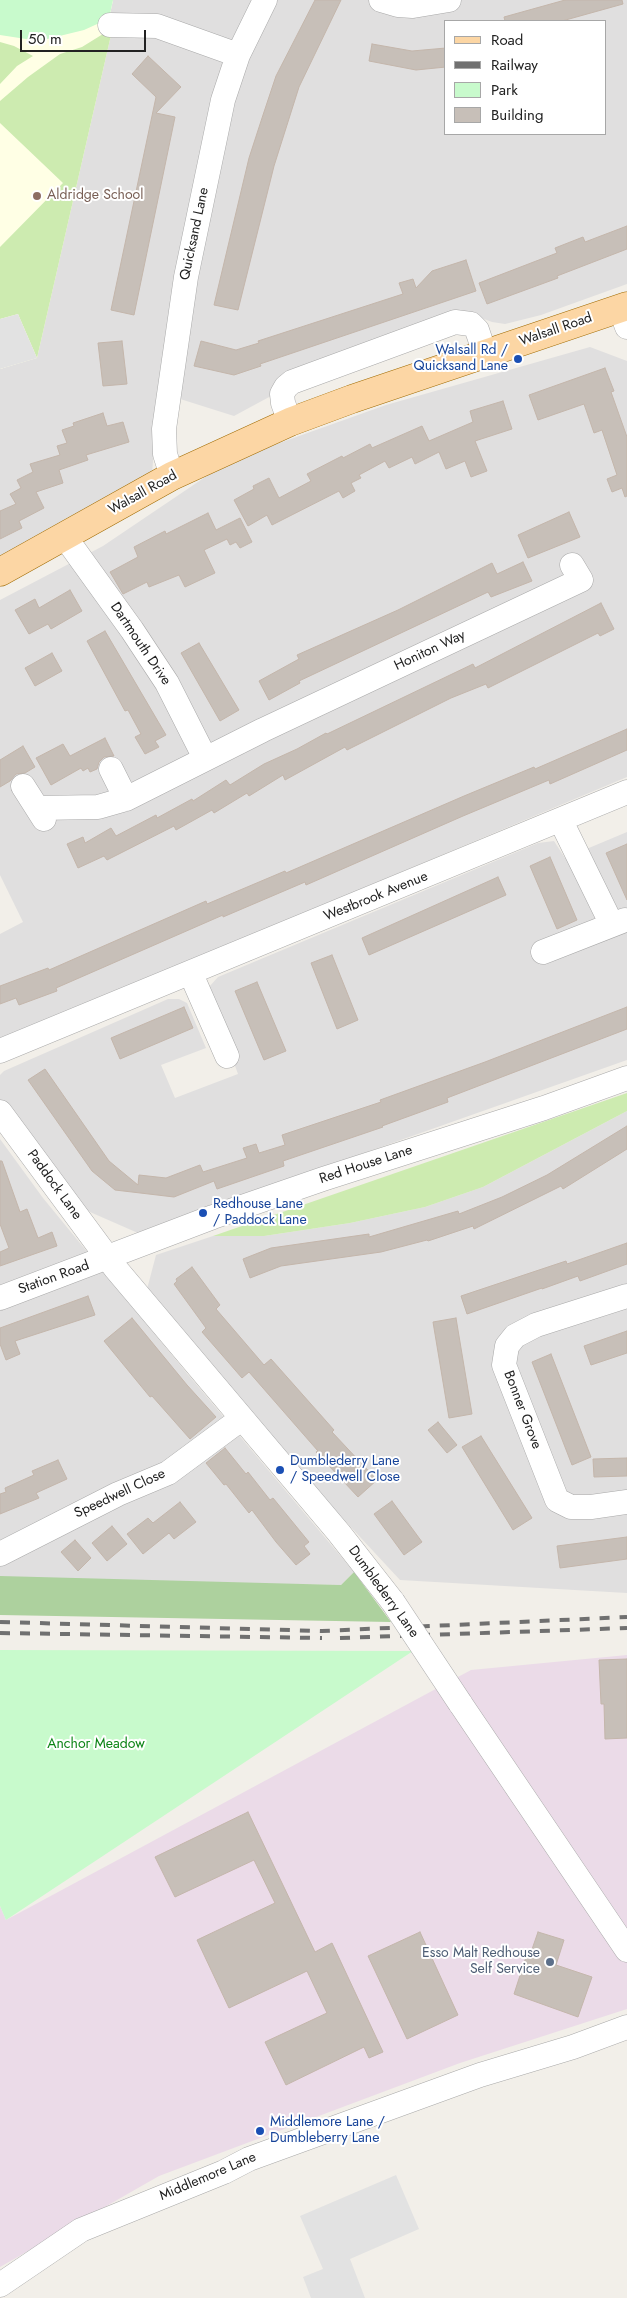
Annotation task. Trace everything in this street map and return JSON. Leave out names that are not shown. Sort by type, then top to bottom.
[{"type":"main road","name":"Walsall Road","points":[[0,572],[172,476],[290,422],[352,398],[485,354],[625,314]]},
{"type":"street","name":"Quicksand Lane","points":[[172,476],[165,454],[164,429],[184,287],[223,100],[238,55],[265,0]]},
{"type":"street","points":[[381,0],[398,5],[413,6],[449,0]]},
{"type":"street","points":[[110,26],[157,26],[238,55]]},
{"type":"street","points":[[290,422],[283,404],[282,394],[292,382],[455,322],[471,324],[477,330],[485,354]]},
{"type":"street","name":"Dartmouth Drive","points":[[65,537],[132,630],[167,683],[204,758]]},
{"type":"street","name":"Honiton Way","points":[[23,786],[41,814],[98,807],[126,799],[204,758],[259,724],[581,580],[572,565]]},
{"type":"street","points":[[111,769],[126,799]]},
{"type":"street","name":"Westbrook Avenue","points":[[0,1051],[191,974],[627,792]]},
{"type":"street","points":[[543,952],[619,922],[561,821]]},
{"type":"street","points":[[191,974],[227,1056]]},
{"type":"street","name":"Red House Lane","points":[[108,1258],[213,1217],[323,1179],[544,1108],[627,1078]]},
{"type":"street","name":"Paddock Lane","points":[[0,1112],[108,1258]]},
{"type":"street","name":"Station Road","points":[[0,1298],[108,1258]]},
{"type":"street","name":"Dumblederry Lane","points":[[108,1258],[241,1419],[340,1533],[393,1602],[627,1950]]},
{"type":"street","name":"Bonner Grove","points":[[627,1296],[536,1325],[515,1336],[507,1346],[504,1365],[557,1500],[571,1507],[591,1507],[627,1502]]},
{"type":"street","name":"Speedwell Close","points":[[16,1553],[118,1494],[168,1473],[241,1419]]},
{"type":"street","name":"Middlemore Lane","points":[[0,2285],[81,2230],[224,2172],[249,2159],[480,2075],[573,2047],[627,2027]]},
{"type":"shaded area","name":"Aldridge School","points":[[0,0],[113,0],[110,14],[111,35],[37,358],[0,369]]},
{"type":"shaded area","points":[[113,0],[627,0],[627,284],[541,315],[505,324],[492,322],[463,311],[271,396],[234,416],[158,390],[152,475],[0,560],[0,369],[37,357]]},
{"type":"shaded area","points":[[18,314],[37,358],[0,369],[0,319]]},
{"type":"shaded area","points":[[590,347],[627,361],[627,777],[0,1041],[0,934],[23,922],[0,875],[0,600],[103,546],[229,461],[386,405]]},
{"type":"shaded area","points":[[627,832],[627,1060],[138,1233],[90,1212],[80,1205],[0,1101],[0,1075],[4,1071],[168,999],[179,999],[187,1003],[206,1048],[161,1065],[175,1098],[238,1074],[211,999],[209,987],[218,977],[538,843],[554,841],[565,858]]},
{"type":"shaded area","points":[[627,1111],[627,1593],[400,1580],[269,1439],[146,1293],[156,1255],[213,1236],[264,1236],[350,1223],[425,1207],[483,1187]]},
{"type":"shaded area","points":[[0,1139],[43,1198],[354,1572],[341,1585],[0,1581]]},
{"type":"shaded area","points":[[627,1655],[627,2009],[460,2063],[159,2176],[0,2267],[0,1906],[6,1920],[471,1670]]},
{"type":"shaded area","points":[[396,2175],[419,2229],[350,2259],[365,2298],[311,2298],[303,2277],[323,2269],[300,2216]]},
{"type":"green space","points":[[0,0],[113,0],[110,14],[106,20],[84,30],[39,41],[0,35]]},
{"type":"green space","points":[[103,34],[111,35],[37,358],[18,314],[0,319],[0,247],[63,183],[0,123],[0,101],[28,77],[60,54],[82,47]]},
{"type":"green space","points":[[0,42],[14,46],[33,56],[17,66],[0,84]]},
{"type":"green space","points":[[627,1093],[627,1111],[483,1187],[425,1207],[350,1223],[264,1236],[213,1236]]},
{"type":"green space","points":[[354,1572],[391,1622],[0,1615],[0,1576],[341,1585]]},
{"type":"green space","name":"Anchor Meadow","points":[[0,1650],[413,1651],[6,1920],[0,1906]]},
{"type":"building","points":[[315,0],[341,0],[299,87],[274,166],[238,310],[214,305],[249,158],[263,115],[276,76]]},
{"type":"building","points":[[565,0],[622,0],[623,4],[566,20],[505,20],[504,17]]},
{"type":"building","points":[[372,44],[412,51],[444,48],[444,67],[416,70],[369,61]]},
{"type":"building","points":[[148,56],[181,87],[156,113],[175,117],[134,315],[111,310],[156,97],[132,74]]},
{"type":"building","points":[[627,226],[627,249],[557,276],[558,278],[487,304],[479,283],[557,253],[555,248],[583,237],[585,242]]},
{"type":"building","points":[[466,260],[476,291],[260,364],[261,366],[234,375],[194,366],[201,341],[236,350],[259,343],[258,341],[403,294],[399,283],[413,279],[416,288],[432,271]]},
{"type":"building","points":[[122,341],[127,384],[103,386],[98,343]]},
{"type":"building","points":[[605,368],[614,391],[611,392],[627,437],[627,496],[625,497],[622,488],[612,492],[607,479],[617,475],[602,430],[594,433],[584,404],[538,420],[529,395]]},
{"type":"building","points":[[503,401],[512,429],[475,441],[487,471],[471,477],[465,461],[446,469],[439,452],[415,464],[412,457],[389,468],[385,461],[359,475],[361,478],[351,483],[355,491],[343,498],[339,491],[272,525],[267,515],[248,526],[234,500],[254,489],[253,486],[269,478],[279,498],[311,481],[307,474],[342,456],[343,458],[370,444],[372,448],[422,426],[429,441],[473,422],[470,411]]},
{"type":"building","points":[[103,413],[107,426],[123,422],[129,442],[86,455],[88,460],[59,470],[63,483],[36,492],[44,508],[19,521],[22,528],[0,539],[0,511],[16,504],[10,494],[21,488],[17,480],[33,472],[30,464],[60,455],[57,446],[67,443],[62,430],[74,426],[73,423]]},
{"type":"building","points":[[569,512],[580,537],[528,558],[518,535]]},
{"type":"building","points":[[208,513],[216,530],[240,518],[252,542],[240,548],[236,542],[230,545],[227,539],[204,550],[215,573],[185,587],[179,575],[149,587],[147,582],[123,594],[110,572],[138,557],[134,547],[165,531],[166,534]]},
{"type":"building","points":[[523,562],[532,581],[491,597],[488,592],[299,681],[300,683],[269,700],[259,681],[299,659],[297,655],[398,610],[492,563],[497,574]]},
{"type":"building","points":[[70,590],[82,611],[51,629],[48,624],[29,634],[15,610],[35,599],[39,608]]},
{"type":"building","points":[[601,603],[614,629],[600,636],[598,633],[488,688],[486,684],[451,698],[347,750],[345,747],[285,780],[283,775],[249,796],[247,793],[214,813],[212,810],[176,830],[174,826],[107,860],[104,856],[78,868],[67,844],[83,837],[85,843],[111,828],[116,836],[156,815],[157,818],[192,799],[193,801],[226,780],[230,785],[264,764],[326,733],[473,664],[475,668]]},
{"type":"building","points":[[105,631],[166,735],[155,741],[159,747],[145,754],[135,737],[141,734],[128,710],[125,711],[87,641]]},
{"type":"building","points":[[199,643],[239,710],[220,721],[181,653]]},
{"type":"building","points":[[52,653],[62,671],[35,686],[25,668]]},
{"type":"building","points":[[627,729],[627,750],[550,784],[549,780],[306,885],[305,882],[223,917],[223,915],[56,988],[57,991],[19,1005],[16,998],[0,1004],[0,986],[48,968],[49,970],[206,901],[207,904],[285,871],[286,873],[464,796],[534,767],[535,769]]},
{"type":"building","points":[[105,738],[114,756],[104,757],[99,762],[97,769],[90,772],[88,768],[83,771],[81,768],[51,785],[36,758],[63,744],[70,756]]},
{"type":"building","points":[[23,746],[35,767],[25,773],[16,774],[10,781],[0,787],[0,760]]},
{"type":"building","points":[[627,844],[627,900],[606,853]]},
{"type":"building","points":[[550,857],[577,920],[557,929],[530,866]]},
{"type":"building","points":[[498,877],[506,895],[369,955],[362,938]]},
{"type":"building","points":[[332,955],[358,1020],[337,1029],[311,963]]},
{"type":"building","points":[[257,982],[286,1051],[264,1060],[235,991]]},
{"type":"building","points":[[184,1007],[193,1028],[120,1059],[111,1038]]},
{"type":"building","points":[[627,1007],[627,1029],[447,1098],[448,1102],[383,1127],[283,1161],[284,1166],[217,1189],[214,1181],[174,1197],[115,1190],[92,1171],[28,1080],[45,1069],[109,1161],[138,1185],[139,1175],[166,1178],[200,1165],[203,1172],[247,1158],[243,1148],[256,1144],[259,1153],[285,1145],[282,1135],[381,1102],[380,1100]]},
{"type":"building","points":[[627,1126],[627,1149],[563,1189],[561,1186],[474,1229],[473,1226],[428,1241],[381,1252],[281,1266],[250,1278],[243,1259],[271,1248],[369,1234],[369,1237],[458,1211],[459,1214],[502,1197],[547,1175]]},
{"type":"building","points":[[0,1161],[2,1161],[20,1212],[27,1209],[38,1238],[52,1232],[57,1246],[0,1266],[0,1252],[9,1248],[0,1224]]},
{"type":"building","points":[[627,1243],[627,1264],[580,1281],[578,1276],[467,1314],[461,1296],[566,1261],[567,1264]]},
{"type":"building","points":[[192,1267],[220,1305],[216,1309],[264,1365],[271,1359],[334,1430],[332,1432],[377,1480],[358,1497],[316,1452],[318,1451],[249,1372],[242,1378],[202,1332],[206,1328],[174,1284],[177,1281],[176,1279]]},
{"type":"building","points":[[88,1296],[95,1315],[15,1341],[20,1354],[6,1360],[0,1344],[0,1328]]},
{"type":"building","points":[[132,1318],[216,1417],[190,1439],[152,1396],[150,1397],[104,1341]]},
{"type":"building","points":[[456,1318],[472,1414],[449,1418],[433,1322]]},
{"type":"building","points":[[627,1331],[627,1353],[591,1365],[584,1346]]},
{"type":"building","points":[[551,1354],[591,1457],[572,1465],[532,1362]]},
{"type":"building","points":[[438,1422],[457,1445],[447,1453],[428,1430]]},
{"type":"building","points":[[481,1436],[532,1518],[513,1530],[462,1447]]},
{"type":"building","points":[[225,1448],[246,1474],[248,1472],[270,1500],[273,1498],[309,1542],[304,1546],[310,1554],[296,1565],[252,1510],[249,1513],[206,1463]]},
{"type":"building","points":[[627,1458],[627,1476],[594,1477],[593,1459]]},
{"type":"building","points":[[58,1460],[67,1479],[36,1493],[39,1498],[0,1514],[0,1494],[6,1492],[5,1488],[34,1475],[32,1471]]},
{"type":"building","points":[[392,1501],[422,1542],[404,1555],[374,1514]]},
{"type":"building","points":[[180,1502],[196,1522],[174,1539],[169,1533],[143,1554],[127,1534],[148,1518],[153,1523]]},
{"type":"building","points":[[112,1526],[127,1544],[107,1561],[92,1543]]},
{"type":"building","points":[[627,1537],[627,1559],[560,1568],[557,1546]]},
{"type":"building","points":[[75,1540],[91,1558],[78,1571],[61,1552]]},
{"type":"building","points":[[627,1659],[627,1738],[605,1739],[604,1704],[601,1704],[599,1660]]},
{"type":"building","points":[[248,1812],[315,1952],[332,1943],[383,2052],[369,2058],[364,2047],[286,2085],[265,2042],[327,2013],[307,1971],[229,2008],[197,1940],[275,1903],[254,1860],[175,1897],[155,1857]]},
{"type":"building","points":[[420,1932],[458,2015],[407,2039],[368,1956]]},
{"type":"building","points":[[538,1932],[564,1940],[556,1965],[592,1977],[578,2017],[514,1994],[527,1954],[530,1955]]},
{"type":"railway","points":[[0,1622],[322,1631],[627,1617]]},
{"type":"railway","points":[[340,1638],[627,1628]]},
{"type":"railway","points":[[0,1633],[322,1638]]},
{"type":"place","name":"Aldridge School","points":[[37,196]]},
{"type":"place","name":"Walsall Rd / Quicksand Lane","points":[[518,359]]},
{"type":"place","name":"Redhouse Lane / Paddock Lane","points":[[203,1213]]},
{"type":"place","name":"Dumblederry Lane / Speedwell Close","points":[[280,1470]]},
{"type":"place","name":"Esso Malt Redhouse Self Service","points":[[550,1962]]},
{"type":"place","name":"Middlemore Lane / Dumbleberry Lane","points":[[260,2131]]}]
